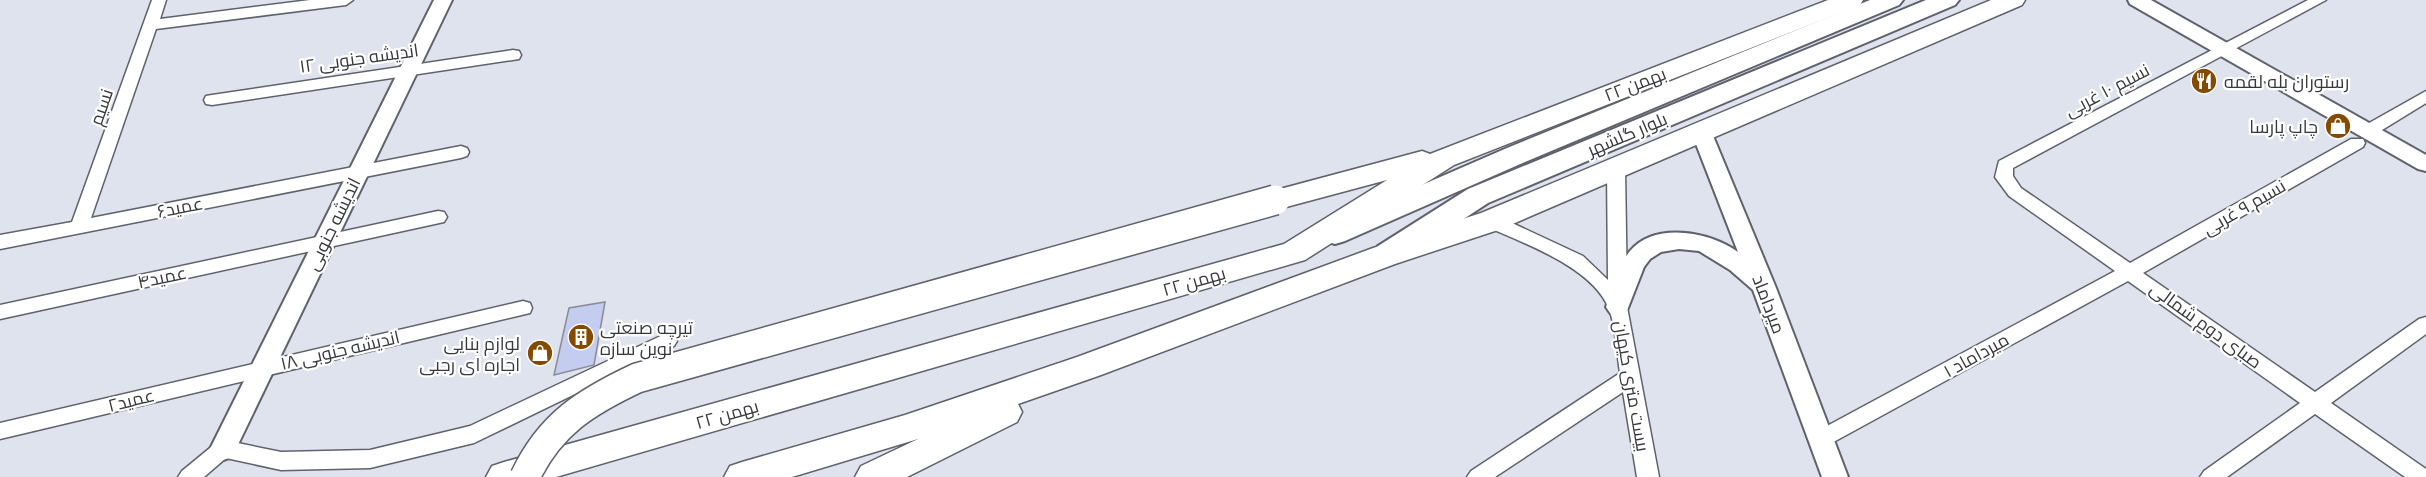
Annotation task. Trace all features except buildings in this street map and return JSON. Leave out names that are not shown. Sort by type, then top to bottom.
[{"type":"highway","name":"۲۲ بهمن","points":[[504,477],[1293,252],[1444,158],[1851,0]]},
{"type":"highway","points":[[742,477],[905,429],[1135,348],[1384,256],[1485,208],[1616,169],[2013,0]]},
{"type":"highway","points":[[525,477],[539,451],[556,428],[579,408],[637,378],[1462,150]]},
{"type":"highway","points":[[873,477],[1135,348]]},
{"type":"main road","points":[[1293,252],[1516,155],[1891,0]]},
{"type":"main road","name":"بلوار گلشهر","points":[[1485,208],[1880,28],[1947,0]]},
{"type":"street","name":"نسیم","points":[[79,226],[159,0]]},
{"type":"street","points":[[150,25],[346,0]]},
{"type":"street","name":"اندیشه جنوبی","points":[[223,449],[443,0]]},
{"type":"street","points":[[2137,0],[2227,49],[2362,137],[2426,164]]},
{"type":"street","name":"نسیم ۱۰ غربی","points":[[2005,165],[2319,0]]},
{"type":"street","name":"اندیشه جنوبی ۱۲","points":[[212,100],[513,55]]},
{"type":"street","name":"نسیم ۹ غربی","points":[[2131,271],[2362,137],[2426,96]]},
{"type":"street","name":"میرداماد","points":[[1701,131],[1764,288],[1835,477]]},
{"type":"street","name":"عمید۶","points":[[0,242],[461,152]]},
{"type":"street","name":"صبای دوم شمالی","points":[[2005,165],[2004,177],[2015,192],[2131,271],[2421,477]]},
{"type":"street","points":[[1616,169],[1618,307]]},
{"type":"street","name":"بیست متری کیهان","points":[[1485,208],[1576,261],[1601,284],[1618,307],[1648,477]]},
{"type":"street","name":"عمید۴","points":[[0,312],[438,217]]},
{"type":"street","points":[[1618,307],[1636,259],[1653,245],[1680,239],[1706,244],[1732,257],[1764,288]]},
{"type":"street","name":"میرداماد ۱","points":[[1821,440],[2131,271]]},
{"type":"street","name":"اندیشه جنوبی ۱۸","points":[[263,368],[523,308]]},
{"type":"street","points":[[2211,477],[2426,324]]},
{"type":"street","points":[[189,477],[223,449],[282,461],[370,459],[474,434],[667,341]]},
{"type":"street","name":"عمید۲","points":[[0,431],[263,368]]},
{"type":"street","points":[[1478,477],[1630,377]]},
{"type":"place","name":"رستوران بله لقمه","points":[[2204,81]]},
{"type":"place","name":"چاپ پارسا","points":[[2338,126]]},
{"type":"place","name":"تیرچه صنعتی نوین سازه","points":[[581,337]]},
{"type":"place","name":"لوازم بنایی اجاره ای رجبی","points":[[540,353]]}]
